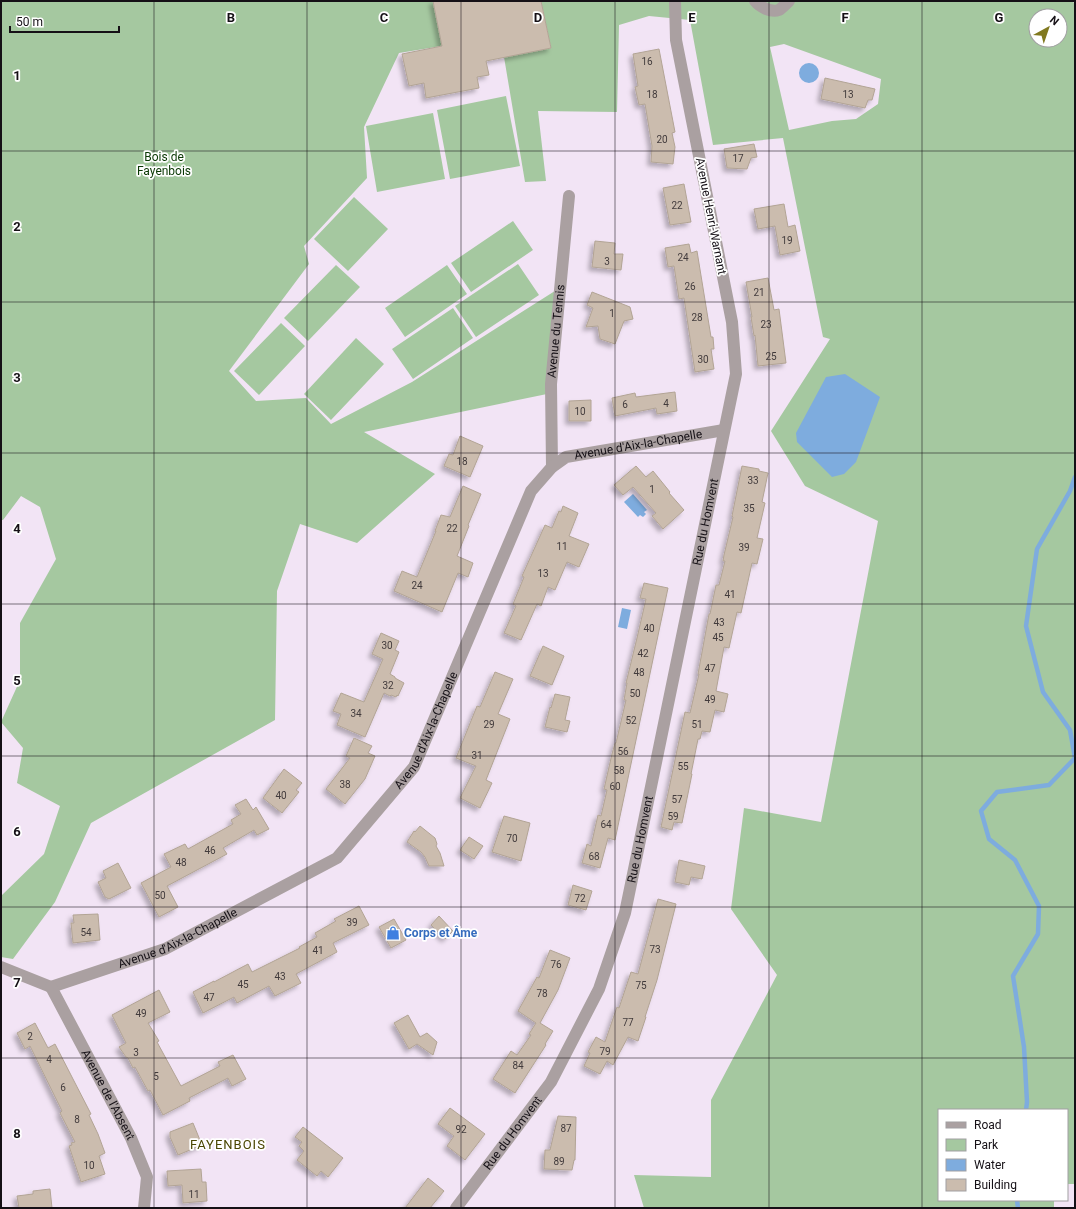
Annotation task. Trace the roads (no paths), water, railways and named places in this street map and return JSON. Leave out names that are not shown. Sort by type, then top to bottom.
[{"type":"street","name":"Avenue Henri-Warnant","points":[[675,1],[676,40],[732,322],[736,374],[724,430]]},
{"type":"street","points":[[755,1],[771,11],[779,10],[789,1]]},
{"type":"street","name":"Avenue du Tennis","points":[[552,466],[550,384],[569,196]]},
{"type":"street","name":"Avenue d'Aix-la-Chapelle","points":[[51,987],[165,949],[337,858],[414,767],[531,491],[552,466],[566,457],[724,430]]},
{"type":"street","name":"Rue du Homvent","points":[[456,1208],[551,1082],[599,989],[625,914],[724,430]]},
{"type":"street","points":[[1,967],[51,987]]},
{"type":"street","name":"Avenue de l'Absent","points":[[51,987],[131,1138],[148,1177],[144,1208]]},
{"type":"water","points":[[809,63],[816,66],[819,73],[816,80],[809,83],[802,80],[799,73],[802,66]]},
{"type":"water","points":[[845,374],[880,397],[856,462],[844,474],[832,477],[797,442],[796,433],[826,377]]},
{"type":"water","points":[[633,494],[647,510],[644,512],[646,514],[643,517],[640,515],[638,517],[624,502]]},
{"type":"water","points":[[622,608],[631,610],[627,629],[618,627]]},
{"type":"waterway","points":[[1026,1109],[1024,1047],[1013,976],[1038,934],[1039,906],[1015,860],[989,839],[981,811],[997,792],[1049,785],[1075,758],[1070,730],[1043,692],[1026,626],[1037,549],[1070,491],[1075,477]]},
{"type":"waterway","points":[[1017,1201],[1018,1208]]},
{"type":"place","name":"Corps et Âme","points":[[393,933]]},
{"type":"district","name":"FAYENBOIS","points":[[228,1144]]},
{"type":"park label","name":"Bois de Fayenbois","points":[[164,164]]}]
